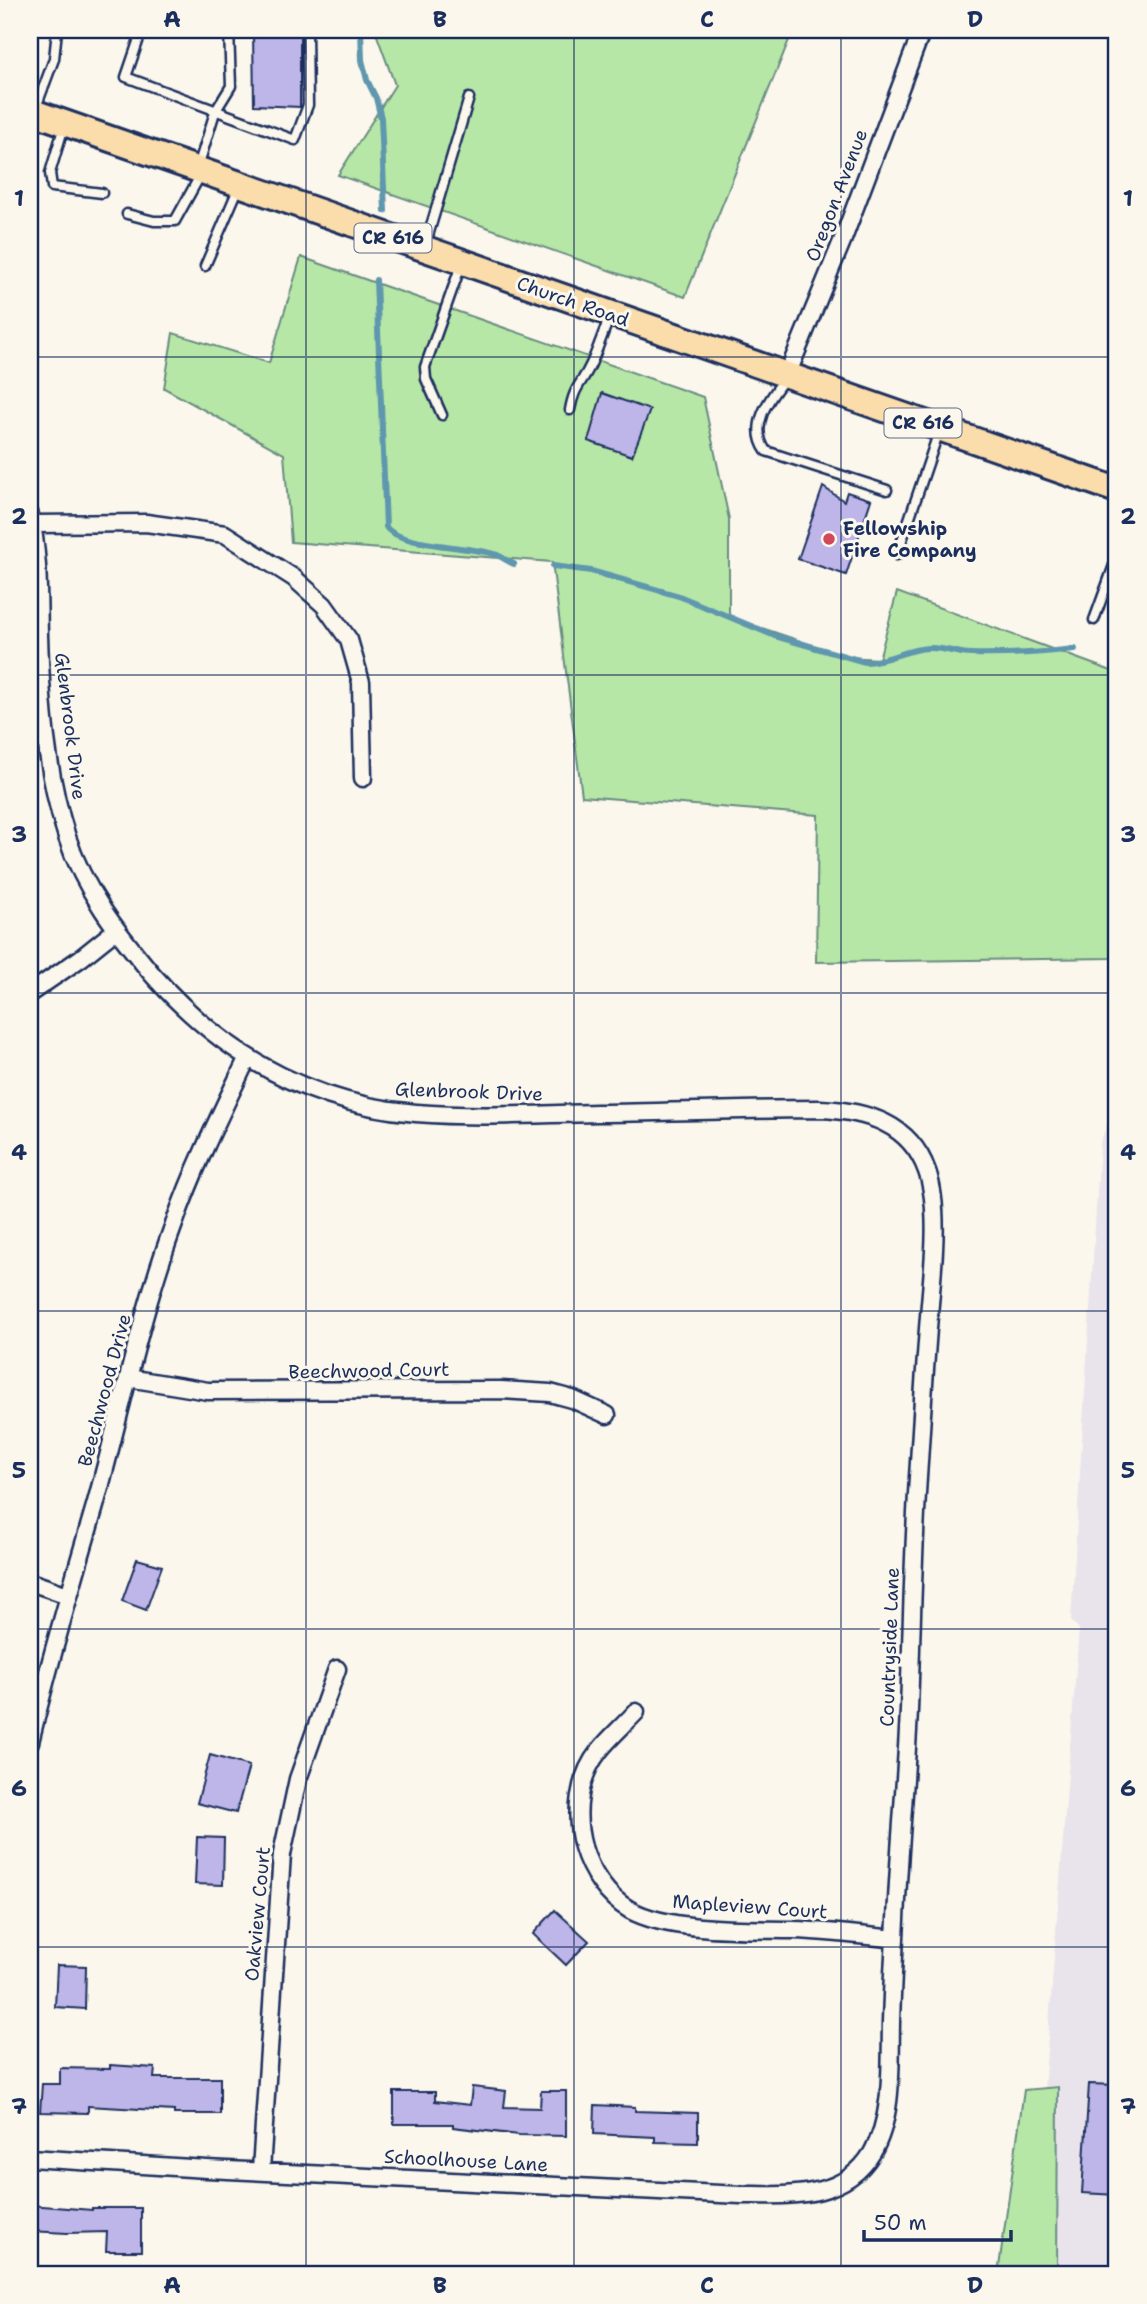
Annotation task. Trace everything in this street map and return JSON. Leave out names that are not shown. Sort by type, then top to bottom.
[{"type":"main road","name":"Church Road","points":[[32,112],[1117,491]]},
{"type":"street","name":"Oregon Avenue","points":[[787,375],[843,239],[922,30]]},
{"type":"street","points":[[31,519],[146,523],[225,534],[294,578],[324,605],[349,640],[361,682],[363,778]]},
{"type":"street","name":"Glenbrook Drive","points":[[31,519],[36,555],[43,693],[54,780],[67,836],[77,862],[103,912],[175,999],[213,1034],[247,1059],[279,1076],[330,1096],[415,1113],[534,1116],[789,1109],[847,1110],[872,1116],[893,1126],[909,1140],[919,1154]]},
{"type":"street","points":[[30,993],[116,930]]},
{"type":"street","name":"Beechwood Drive","points":[[30,1742],[128,1378],[173,1226],[247,1059]]},
{"type":"street","name":"Countryside Lane","points":[[877,2142],[886,2112],[908,1730],[915,1523],[933,1268],[931,1185],[919,1154]]},
{"type":"street","name":"Beechwood Court","points":[[128,1378],[208,1391],[550,1392],[607,1415]]},
{"type":"street","points":[[30,1582],[68,1595]]},
{"type":"street","name":"Oakview Court","points":[[261,2170],[282,1854],[298,1779],[337,1670]]},
{"type":"street","name":"Mapleview Court","points":[[636,1712],[599,1750],[588,1766],[577,1810],[579,1833],[586,1857],[611,1895],[629,1910],[673,1923],[895,1939]]},
{"type":"street","name":"Schoolhouse Lane","points":[[30,2158],[552,2186],[790,2195],[812,2194],[833,2188],[850,2178],[863,2166],[877,2142]]},
{"type":"lane","points":[[32,112],[54,59],[57,30]]},
{"type":"lane","points":[[142,30],[126,78],[295,140],[308,105],[307,30]]},
{"type":"lane","points":[[127,214],[154,221],[175,221],[199,170],[215,112],[231,86],[229,30]]},
{"type":"lane","points":[[424,249],[469,98]]},
{"type":"lane","points":[[65,123],[50,173],[52,187],[102,193]]},
{"type":"lane","points":[[205,266],[240,185]]},
{"type":"lane","points":[[442,415],[426,379],[425,367],[462,262]]},
{"type":"lane","points":[[570,410],[577,384],[590,368],[611,314]]},
{"type":"lane","points":[[787,375],[762,412],[759,433],[760,443],[765,451],[887,490]]},
{"type":"lane","points":[[897,555],[940,428]]},
{"type":"lane","points":[[1094,620],[1117,557]]},
{"type":"shaded area","points":[[1117,1099],[1117,2274],[1030,2274],[1079,1629],[1071,1621],[1100,1143]]},
{"type":"green space","points":[[375,30],[793,30],[685,297],[338,175],[395,85]]},
{"type":"green space","points":[[301,257],[703,397],[729,519],[729,617],[848,657],[879,659],[897,592],[1117,673],[1117,922],[1113,922],[1112,958],[816,962],[818,815],[582,796],[552,562],[291,542],[284,454],[164,388],[173,333],[269,363]]},
{"type":"green space","points":[[1058,2087],[1057,2274],[998,2274],[1024,2090]]},
{"type":"building","points":[[253,30],[300,30],[300,107],[254,105]]},
{"type":"building","points":[[602,393],[650,410],[632,456],[588,441]]},
{"type":"building","points":[[823,487],[844,501],[847,492],[871,500],[846,575],[798,559]]},
{"type":"building","points":[[137,1559],[162,1566],[146,1610],[122,1601]]},
{"type":"building","points":[[210,1755],[249,1766],[236,1813],[197,1803]]},
{"type":"building","points":[[197,1837],[224,1838],[223,1885],[195,1884]]},
{"type":"building","points":[[555,1910],[589,1941],[566,1965],[533,1934]]},
{"type":"building","points":[[57,1965],[86,1966],[85,2009],[55,2007]]},
{"type":"building","points":[[110,2065],[155,2068],[154,2078],[220,2078],[220,2114],[174,2114],[174,2111],[88,2106],[88,2113],[40,2112],[42,2084],[60,2084],[60,2068],[110,2069]]},
{"type":"building","points":[[1089,2084],[1117,2085],[1117,2195],[1082,2193]]},
{"type":"building","points":[[472,2087],[506,2091],[504,2107],[540,2108],[541,2091],[566,2091],[566,2136],[519,2135],[453,2127],[453,2124],[394,2124],[394,2092],[435,2092],[435,2101],[470,2105]]},
{"type":"building","points":[[595,2105],[635,2107],[635,2111],[698,2113],[698,2143],[655,2142],[655,2137],[594,2134]]},
{"type":"building","points":[[30,2205],[92,2210],[141,2208],[141,2251],[106,2251],[107,2232],[30,2231]]},
{"type":"waterway","points":[[361,30],[362,60],[381,118],[385,211]]},
{"type":"waterway","points":[[376,280],[386,527],[405,538],[483,551],[514,564]]},
{"type":"waterway","points":[[553,566],[591,571],[679,596],[775,636],[865,662],[928,648],[966,654],[1075,649]]},
{"type":"place","name":"Fellowship Fire Company","points":[[829,539]]}]
